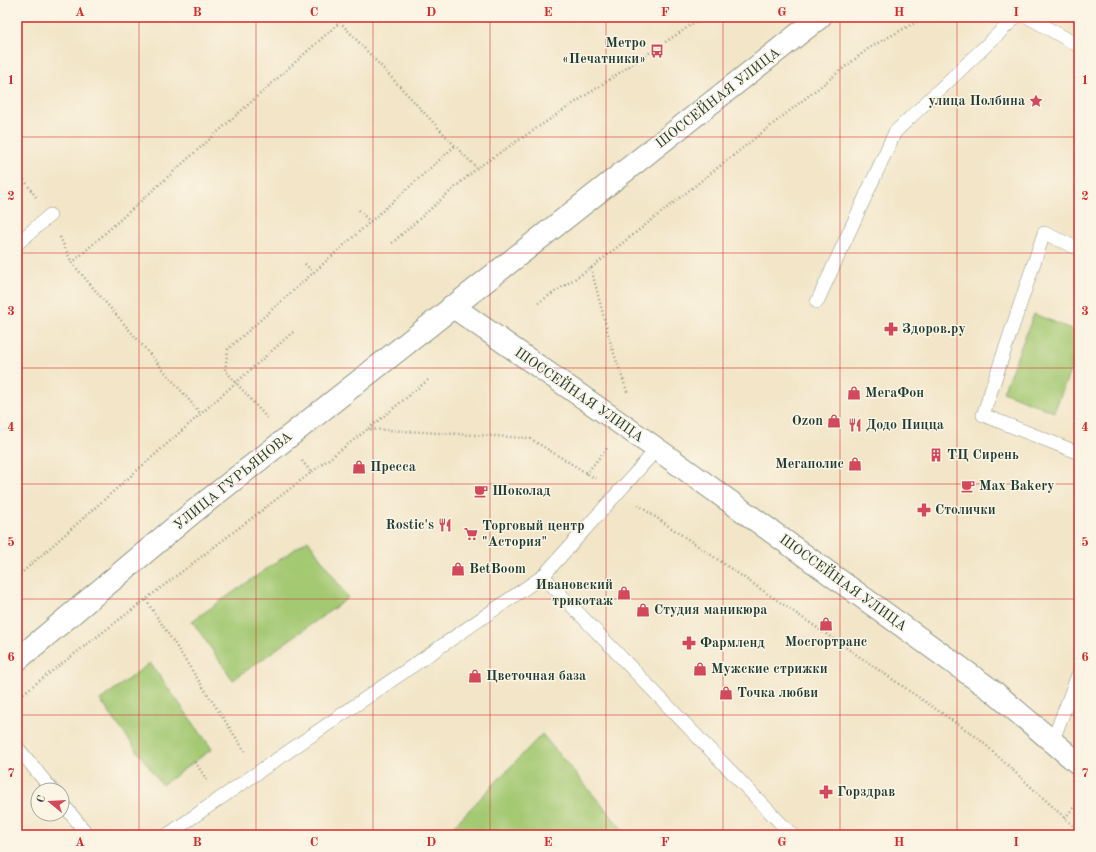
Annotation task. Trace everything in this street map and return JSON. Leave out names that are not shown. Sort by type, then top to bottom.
[{"type":"main road","name":"ШОССЕЙНАЯ УЛИЦА","points":[[820,17],[452,306],[657,449],[994,692],[1079,764]]},
{"type":"main road","name":"УЛИЦА ГУРЬЯНОВА","points":[[17,660],[192,513],[452,306]]},
{"type":"lane","points":[[816,302],[895,132],[1016,17]]},
{"type":"lane","points":[[1028,17],[1079,46]]},
{"type":"lane","points":[[17,244],[50,215]]},
{"type":"lane","points":[[1079,249],[1044,233],[983,415],[1079,453]]},
{"type":"lane","points":[[167,835],[543,576],[657,449]]},
{"type":"lane","points":[[543,576],[792,835]]},
{"type":"lane","points":[[1052,740],[1079,672]]},
{"type":"lane","points":[[17,747],[45,782]]},
{"type":"lane","points":[[70,813],[88,835]]},
{"type":"path","points":[[392,243],[477,168],[703,17]]},
{"type":"path","points":[[538,303],[591,268],[869,48],[925,17]]},
{"type":"path","points":[[201,414],[72,263],[340,22],[477,168]]},
{"type":"path","points":[[237,383],[225,370],[228,349],[369,221],[455,146]]},
{"type":"path","points":[[359,210],[369,221]]},
{"type":"path","points":[[305,264],[313,272]]},
{"type":"path","points":[[17,577],[293,332]]},
{"type":"path","points":[[17,698],[368,429],[428,380]]},
{"type":"path","points":[[368,429],[529,438],[586,474],[619,492],[978,738],[1079,831]]},
{"type":"path","points":[[146,600],[258,772]]},
{"type":"path","points":[[1065,818],[1079,801]]},
{"type":"green space","points":[[1034,314],[1079,332],[1079,348],[1054,412],[1003,392]]},
{"type":"green space","points":[[308,540],[348,598],[233,680],[192,621]]},
{"type":"green space","points":[[150,663],[212,749],[162,785],[100,700]]},
{"type":"green space","points":[[542,734],[627,835],[450,835],[447,833]]},
{"type":"place","name":"Метро «Печатники»","points":[[657,51]]},
{"type":"place","name":"улица Полбина","points":[[1036,101]]},
{"type":"place","name":"Здоров.ру","points":[[891,329]]},
{"type":"place","name":"МегаФон","points":[[854,393]]},
{"type":"place","name":"Ozon","points":[[834,421]]},
{"type":"place","name":"Додо Пицца","points":[[855,425]]},
{"type":"place","name":"ТЦ Сирень","points":[[936,455]]},
{"type":"place","name":"Мегаполис","points":[[855,464]]},
{"type":"place","name":"Пресса","points":[[359,467]]},
{"type":"place","name":"Max Bakery","points":[[968,486]]},
{"type":"place","name":"Шоколад","points":[[481,491]]},
{"type":"place","name":"Столички","points":[[924,510]]},
{"type":"place","name":"Rostic's","points":[[445,525]]},
{"type":"place","name":"Торговый центр \"Астория\"","points":[[471,534]]},
{"type":"place","name":"BetBoom","points":[[458,569]]},
{"type":"place","name":"Ивановский трикотаж","points":[[624,593]]},
{"type":"place","name":"Студия маникюра","points":[[643,610]]},
{"type":"place","name":"Мосгортранс","points":[[826,624]]},
{"type":"place","name":"Фармленд","points":[[689,643]]},
{"type":"place","name":"Мужские стрижки","points":[[700,669]]},
{"type":"place","name":"Цветочная база","points":[[475,676]]},
{"type":"place","name":"Точка любви","points":[[726,693]]},
{"type":"place","name":"Горздрав","points":[[826,792]]}]
